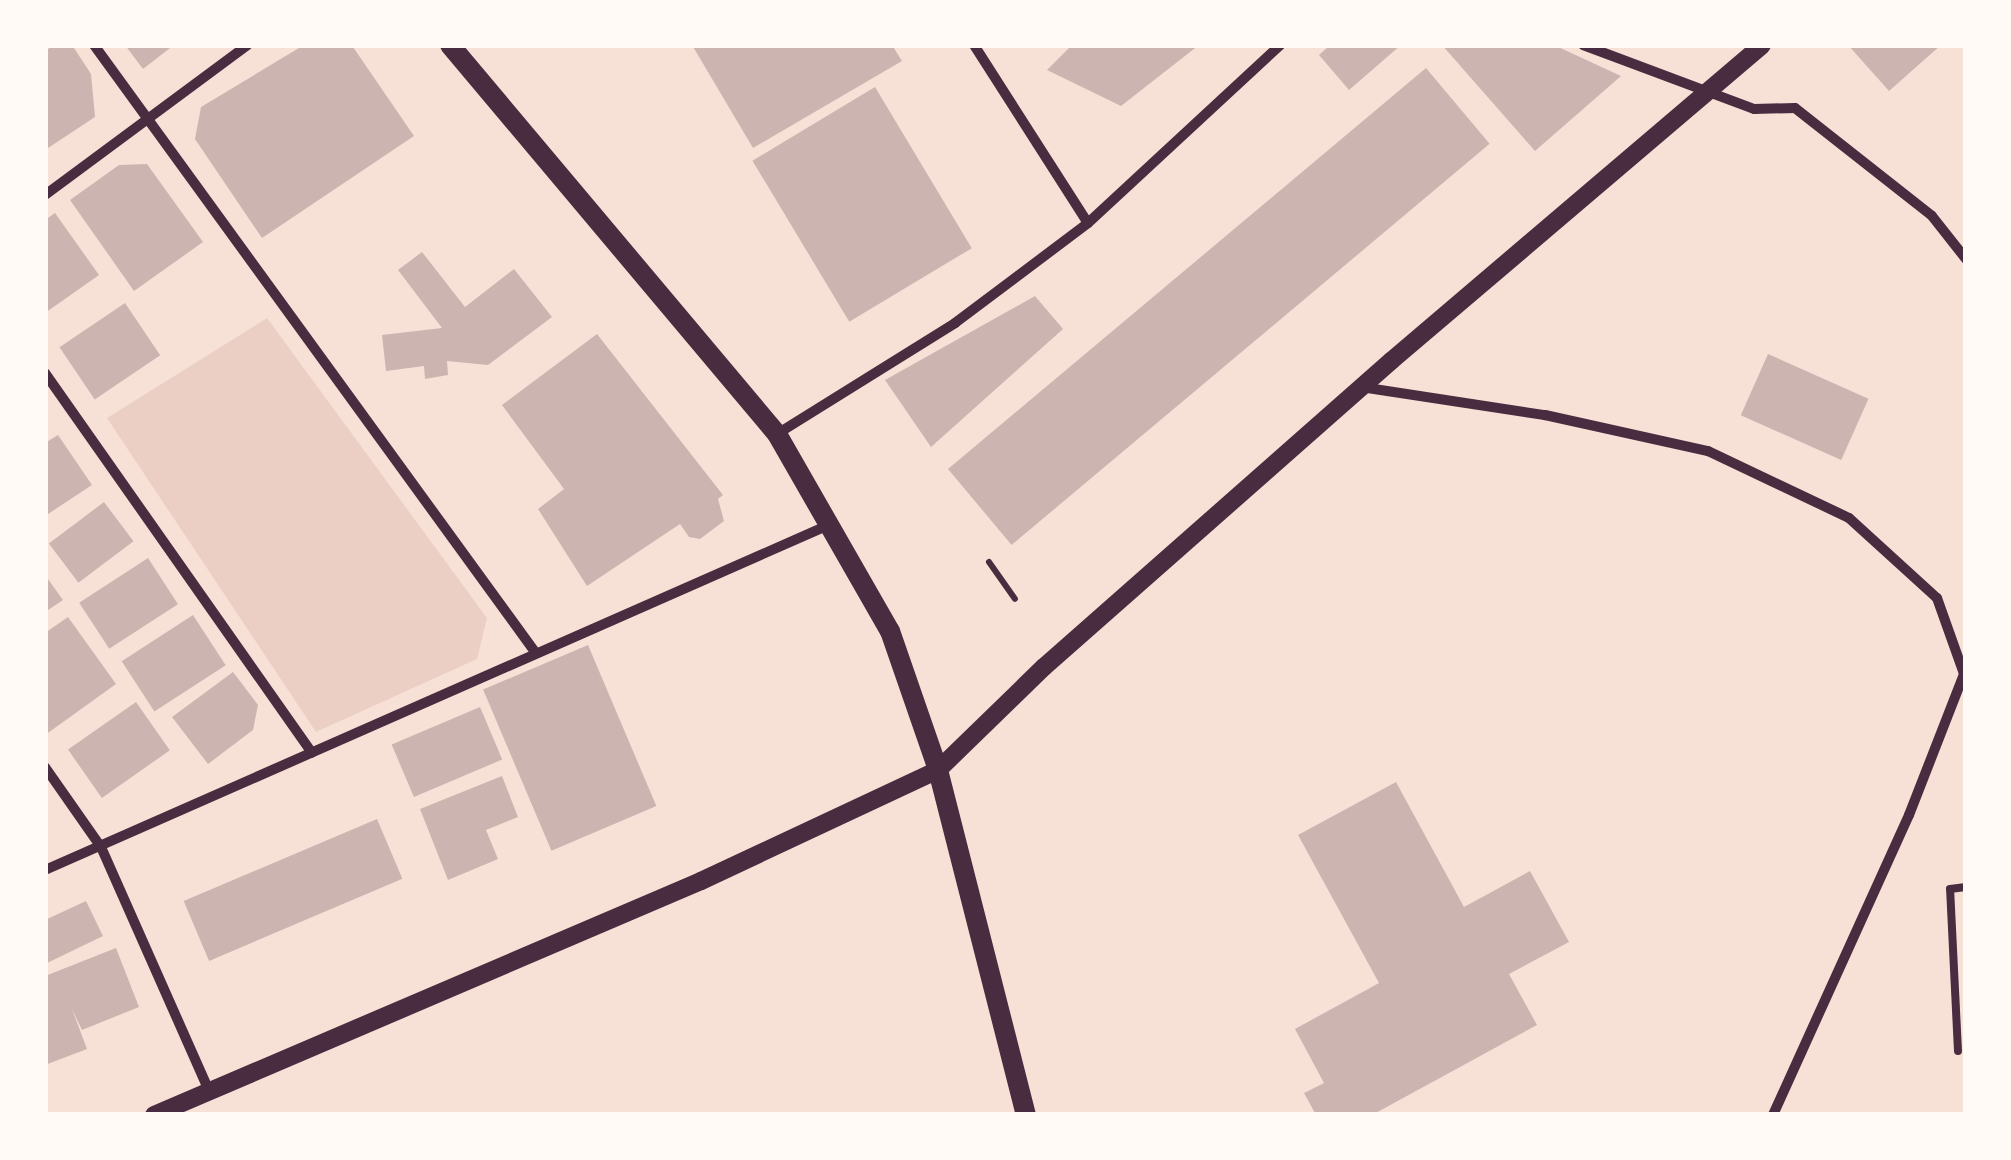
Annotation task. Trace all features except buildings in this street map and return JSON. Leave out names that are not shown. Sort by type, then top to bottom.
[{"type":"main road","points":[[450,45],[777,434],[890,631],[938,770],[1026,1115]]},
{"type":"street","points":[[94,45],[535,652]]},
{"type":"street","points":[[45,196],[151,121],[248,45]]},
{"type":"street","points":[[974,45],[1088,223]]},
{"type":"street","points":[[777,434],[955,323],[1088,223],[1280,45]]},
{"type":"street","points":[[1583,45],[1754,110],[1795,108],[1932,216],[1966,259]]},
{"type":"street","points":[[154,1115],[701,881],[938,770],[1360,387],[1762,45]]},
{"type":"street","points":[[45,373],[312,753]]},
{"type":"street","points":[[1360,387],[1545,415],[1708,451],[1850,518],[1937,598],[1965,674],[1909,815],[1772,1115]]},
{"type":"street","points":[[45,870],[831,524]]},
{"type":"street","points":[[45,768],[101,848],[208,1091]]},
{"type":"lane","points":[[1958,1051],[1950,889],[1966,887]]},
{"type":"path","points":[[989,562],[1014,599]]},
{"type":"shaded area","points":[[267,318],[487,618],[477,659],[316,732],[107,418]]}]
